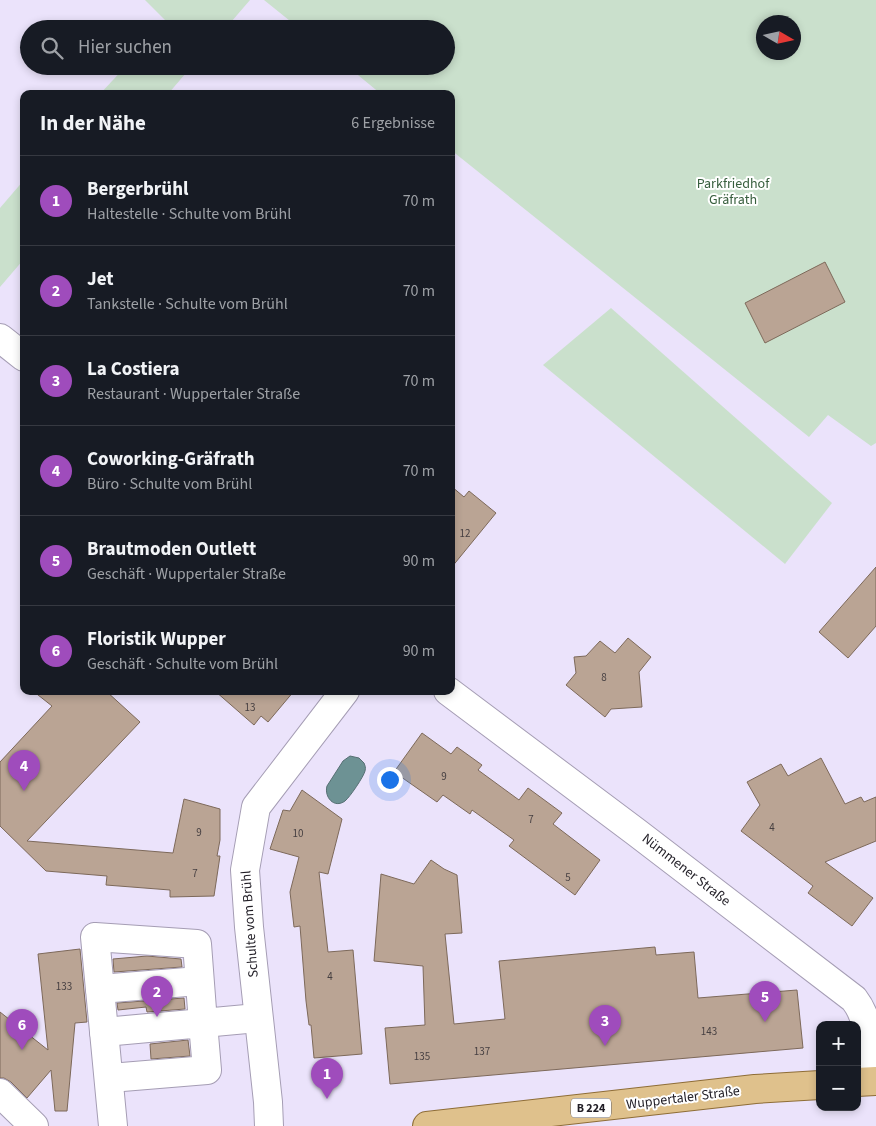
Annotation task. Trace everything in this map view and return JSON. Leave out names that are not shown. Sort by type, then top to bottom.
[{"type":"main road","name":"Wuppertaler Straße","points":[[427,1126],[755,1089],[816,1085]]},
{"type":"street","points":[[0,338],[20,354]]},
{"type":"street","name":"Schulte vom Brühl","points":[[269,1126],[245,870],[256,808],[341,695]]},
{"type":"street","name":"Nümmener Straße","points":[[453,695],[854,999],[862,1010],[867,1023],[867,1081]]},
{"type":"street","points":[[110,1078],[207,1070],[197,944],[95,937],[110,1078],[113,1126]]},
{"type":"street","points":[[100,989],[199,981]]},
{"type":"street","points":[[104,1032],[258,1018]]},
{"type":"street","points":[[0,1093],[34,1126]]},
{"type":"green space","points":[[145,0],[250,0],[233,20],[165,20]]},
{"type":"green space","name":"Parkfriedhof Gräfrath","points":[[264,0],[876,0],[876,443],[871,446],[828,415],[809,437],[455,153],[455,90],[376,90],[358,75],[455,75],[455,20],[289,20]]},
{"type":"green space","points":[[118,75],[184,75],[171,90],[104,90]]},
{"type":"green space","points":[[20,185],[20,264],[0,287],[0,208]]},
{"type":"green space","points":[[611,308],[832,503],[785,564],[543,365]]},
{"type":"shaded area","points":[[350,756],[359,758],[364,763],[365,771],[360,782],[347,799],[337,804],[328,798],[327,786],[343,761]]},
{"type":"building","points":[[825,262],[845,302],[765,343],[745,303]]},
{"type":"building","points":[[455,489],[464,497],[469,491],[496,513],[455,563]]},
{"type":"building","points":[[876,567],[876,626],[848,658],[819,632]]},
{"type":"building","points":[[628,638],[651,657],[639,672],[642,707],[611,709],[605,717],[566,685],[576,673],[574,657],[586,656],[600,641],[615,653]]},
{"type":"building","points":[[38,695],[110,695],[140,722],[27,841],[173,853],[184,799],[220,809],[220,840],[217,856],[220,856],[214,896],[170,897],[170,890],[106,885],[107,876],[46,871],[0,826],[0,762],[52,706]]},
{"type":"building","points":[[220,695],[291,695],[268,722],[261,716],[254,725]]},
{"type":"building","points":[[422,733],[451,754],[457,747],[482,765],[478,770],[519,800],[528,788],[562,813],[553,824],[600,860],[575,895],[509,846],[514,840],[472,810],[470,814],[443,795],[437,802],[394,772]]},
{"type":"building","points":[[821,758],[845,804],[861,797],[864,802],[876,797],[876,841],[825,862],[873,898],[852,926],[808,893],[813,886],[741,831],[760,805],[747,782],[781,764],[788,776]]},
{"type":"building","points":[[302,790],[342,819],[328,874],[319,872],[328,952],[353,950],[362,1054],[314,1058],[311,1025],[309,1025],[306,1001],[300,926],[294,927],[290,892],[299,857],[270,849],[283,810],[290,811]]},
{"type":"building","points":[[431,860],[457,875],[462,933],[445,934],[454,1024],[505,1019],[499,961],[655,947],[656,955],[694,952],[698,998],[797,990],[803,1048],[390,1084],[385,1028],[425,1025],[423,966],[374,961],[381,874],[414,884]]},
{"type":"building","points":[[80,949],[87,1022],[75,1023],[67,1111],[55,1111],[51,1070],[27,1098],[11,1082],[0,1078],[0,1012],[48,1050],[38,954]]},
{"type":"building","points":[[147,956],[181,959],[182,967],[114,972],[113,959]]},
{"type":"building","points":[[184,998],[185,1009],[147,1012],[146,1007],[118,1010],[117,1003]]},
{"type":"building","points":[[188,1040],[190,1056],[151,1059],[150,1044]]},
{"type":"place","name":"Coworking-Gräfrath","points":[[24,791]]},
{"type":"place","name":"Jet","points":[[157,1017]]},
{"type":"place","name":"Brautmoden Outlett","points":[[765,1022]]},
{"type":"place","name":"La Costiera","points":[[605,1046]]},
{"type":"place","name":"Floristik Wupper","points":[[22,1050]]},
{"type":"place","name":"Bergerbrühl","points":[[327,1099]]}]
